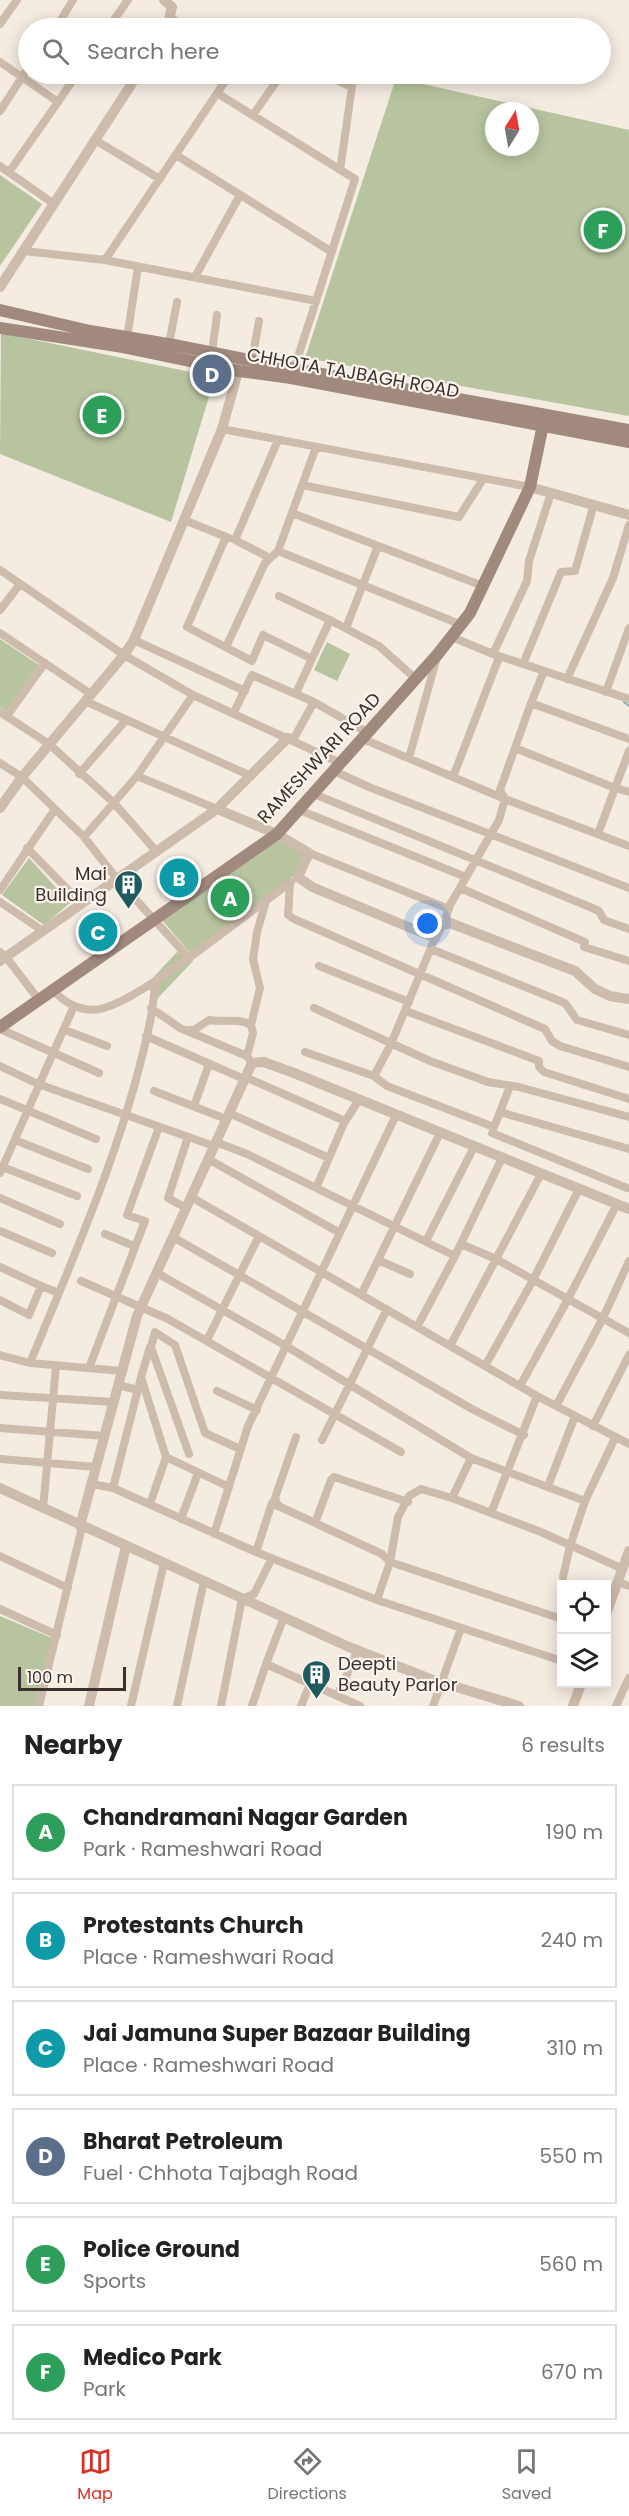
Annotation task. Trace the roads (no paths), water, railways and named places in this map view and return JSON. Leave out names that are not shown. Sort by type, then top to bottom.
[{"type":"main road","points":[[0,310],[127,338],[431,392],[545,421],[629,430]]},
{"type":"main road","name":"CHHOTA TAJBAGH ROAD","points":[[0,328],[123,347],[239,371],[545,421],[629,442]]},
{"type":"main road","name":"RAMESHWARI ROAD","points":[[0,1028],[277,834],[314,794],[462,625],[530,487],[545,421]]},
{"type":"street","points":[[0,24],[17,0]]},
{"type":"street","points":[[62,18],[73,0]]},
{"type":"street","points":[[115,18],[128,0]]},
{"type":"street","points":[[164,0],[172,7],[170,18]]},
{"type":"street","points":[[0,62],[18,74]]},
{"type":"street","points":[[0,111],[18,83]]},
{"type":"street","points":[[32,84],[58,102]]},
{"type":"street","points":[[9,172],[70,84]]},
{"type":"street","points":[[0,287],[131,84]]},
{"type":"street","points":[[105,261],[223,84]]},
{"type":"street","points":[[253,115],[275,84]]},
{"type":"street","points":[[345,84],[352,87]]},
{"type":"street","points":[[340,170],[352,84]]},
{"type":"street","points":[[217,93],[355,179],[294,369]]},
{"type":"street","points":[[95,140],[160,179]]},
{"type":"street","points":[[176,155],[332,252]]},
{"type":"street","points":[[0,166],[54,204]]},
{"type":"street","points":[[195,277],[240,195]]},
{"type":"street","points":[[24,251],[105,261],[316,301]]},
{"type":"street","points":[[127,338],[138,267]]},
{"type":"street","points":[[169,344],[177,302]]},
{"type":"street","points":[[212,352],[218,315]]},
{"type":"street","points":[[0,808],[22,777],[134,640],[222,429],[239,371],[247,359],[259,321]]},
{"type":"street","points":[[222,429],[530,487],[629,515]]},
{"type":"street","points":[[278,440],[187,627],[252,661],[263,635],[312,659]]},
{"type":"street","points":[[226,647],[265,563],[278,551],[316,447]]},
{"type":"street","points":[[302,485],[459,517],[483,479]]},
{"type":"street","points":[[453,777],[495,657],[527,581],[529,561],[551,492]]},
{"type":"street","points":[[523,664],[561,572],[575,571],[594,504]]},
{"type":"street","points":[[292,513],[483,586]]},
{"type":"street","points":[[184,520],[231,538],[270,558]]},
{"type":"street","points":[[567,679],[613,578],[629,525]]},
{"type":"street","points":[[346,628],[378,546]]},
{"type":"street","points":[[278,551],[462,625]]},
{"type":"street","points":[[0,570],[124,655],[193,695],[291,739],[369,787],[629,888]]},
{"type":"street","points":[[0,610],[20,584]]},
{"type":"street","points":[[279,596],[346,628],[388,652],[416,679]]},
{"type":"street","points":[[296,693],[330,620]]},
{"type":"street","points":[[606,692],[629,628]]},
{"type":"street","points":[[0,633],[45,663],[88,697],[126,720],[251,776]]},
{"type":"street","points":[[452,637],[495,657],[629,699]]},
{"type":"street","points":[[134,640],[245,691]]},
{"type":"street","points":[[409,758],[437,656]]},
{"type":"street","points":[[45,663],[3,714],[49,744],[79,774],[114,803],[157,852]]},
{"type":"street","points":[[234,712],[252,675],[314,702],[365,736],[409,758],[505,799],[629,846]]},
{"type":"street","points":[[542,676],[500,790],[505,799],[499,820],[446,917],[450,923],[575,970],[595,988],[610,996],[629,999]]},
{"type":"street","points":[[84,837],[137,776],[193,695]]},
{"type":"street","points":[[39,1000],[2,957],[43,931],[217,809],[291,739],[314,702]]},
{"type":"street","points":[[531,703],[629,739]]},
{"type":"street","points":[[79,774],[126,720]]},
{"type":"street","points":[[515,748],[629,792]]},
{"type":"street","points":[[598,834],[629,750]]},
{"type":"street","points":[[0,763],[22,777],[84,837],[117,879],[189,958]]},
{"type":"street","points":[[137,776],[277,834],[309,853],[449,909]]},
{"type":"street","points":[[314,794],[590,907],[599,911],[604,920],[629,929]]},
{"type":"street","points":[[0,890],[55,809]]},
{"type":"street","points":[[299,810],[466,877]]},
{"type":"street","points":[[27,848],[82,904]]},
{"type":"street","points":[[309,853],[294,880],[288,915],[545,1029],[552,1041],[560,1046],[629,1067]]},
{"type":"street","points":[[53,990],[62,1001],[74,1006],[103,1009],[156,981],[294,880]]},
{"type":"street","points":[[294,880],[565,1002],[577,1020],[629,1035]]},
{"type":"street","points":[[460,888],[585,942],[584,947],[629,961]]},
{"type":"street","points":[[39,1706],[96,1467],[142,1305],[245,1078],[253,1033],[251,1025],[260,988],[253,959],[257,932],[267,900]]},
{"type":"street","points":[[0,902],[43,931]]},
{"type":"street","points":[[374,1076],[391,1044],[441,926],[450,923]]},
{"type":"street","points":[[319,966],[407,1006],[539,1061],[539,1067],[544,1072],[629,1099]]},
{"type":"street","points":[[30,1363],[94,1204],[124,1115],[146,1036],[156,981]]},
{"type":"street","points":[[74,1006],[1,1169],[77,1196]]},
{"type":"street","points":[[151,1008],[185,1030],[250,1059],[264,1062],[629,1209]]},
{"type":"street","points":[[314,1008],[430,1062],[488,1082],[629,1117]]},
{"type":"street","points":[[185,1030],[194,1030],[209,1020],[226,1022],[238,1020],[251,1025]]},
{"type":"street","points":[[0,1028],[99,1073]]},
{"type":"street","points":[[65,1030],[106,1046]]},
{"type":"street","points":[[146,1036],[345,1121]]},
{"type":"street","points":[[305,1052],[374,1076],[387,1086],[627,1188]]},
{"type":"street","points":[[194,1106],[209,1064]]},
{"type":"street","points":[[0,1066],[40,1084],[124,1115],[215,1144],[316,1188],[455,1256]]},
{"type":"street","points":[[486,1152],[510,1086]]},
{"type":"street","points":[[154,1090],[194,1106],[228,1116],[329,1158]]},
{"type":"street","points":[[0,1099],[96,1139]]},
{"type":"street","points":[[316,1188],[345,1121],[359,1101]]},
{"type":"street","points":[[500,1112],[629,1149]]},
{"type":"street","points":[[214,1533],[248,1426],[396,1115]]},
{"type":"street","points":[[89,1368],[145,1221],[127,1215],[159,1127]]},
{"type":"street","points":[[361,1295],[440,1133]]},
{"type":"street","points":[[186,1208],[168,1198],[188,1137]]},
{"type":"street","points":[[15,1140],[88,1169]]},
{"type":"street","points":[[426,1241],[474,1147]]},
{"type":"street","points":[[417,1327],[455,1256],[502,1158]]},
{"type":"street","points":[[208,1159],[340,1233]]},
{"type":"street","points":[[450,1346],[541,1174]]},
{"type":"street","points":[[485,1366],[533,1280],[579,1189]]},
{"type":"street","points":[[191,1197],[537,1396],[629,1444]]},
{"type":"street","points":[[0,1198],[60,1224]]},
{"type":"street","points":[[520,1386],[617,1204]]},
{"type":"street","points":[[0,1231],[52,1253]]},
{"type":"street","points":[[105,1234],[134,1246]]},
{"type":"street","points":[[173,1236],[238,1276],[472,1409],[524,1435]]},
{"type":"street","points":[[207,1340],[259,1236]]},
{"type":"street","points":[[461,1244],[496,1259],[629,1332]]},
{"type":"street","points":[[378,1260],[410,1274]]},
{"type":"street","points":[[556,1406],[603,1318],[629,1261]]},
{"type":"street","points":[[0,1267],[59,1293]]},
{"type":"street","points":[[157,1273],[286,1346],[471,1458],[585,1501]]},
{"type":"street","points":[[81,1281],[115,1297],[142,1305],[401,1452]]},
{"type":"street","points":[[0,1300],[28,1315],[41,1286]]},
{"type":"street","points":[[322,1440],[387,1309]]},
{"type":"street","points":[[113,1488],[141,1377],[155,1332],[175,1345],[205,1433],[240,1449]]},
{"type":"street","points":[[151,1347],[189,1454]]},
{"type":"street","points":[[0,1355],[30,1363],[122,1371]]},
{"type":"street","points":[[593,1426],[629,1355]]},
{"type":"street","points":[[43,1509],[56,1366]]},
{"type":"street","points":[[141,1377],[166,1457],[150,1504]]},
{"type":"street","points":[[118,1384],[138,1390]]},
{"type":"street","points":[[217,1390],[256,1410]]},
{"type":"street","points":[[0,1395],[114,1402]]},
{"type":"street","points":[[492,1513],[507,1471],[524,1435],[537,1396]]},
{"type":"street","points":[[548,1486],[575,1416]]},
{"type":"street","points":[[0,1428],[105,1436]]},
{"type":"street","points":[[278,1506],[276,1494],[296,1437]]},
{"type":"street","points":[[563,1577],[570,1546],[585,1501],[615,1438]]},
{"type":"street","points":[[166,1457],[229,1487]]},
{"type":"street","points":[[452,1498],[471,1458]]},
{"type":"street","points":[[0,1459],[96,1467]]},
{"type":"street","points":[[181,1519],[198,1473]]},
{"type":"street","points":[[315,1523],[334,1477],[408,1502]]},
{"type":"street","points":[[92,1484],[113,1488],[256,1552],[377,1600],[557,1660]]},
{"type":"street","points":[[0,1488],[358,1650],[443,1683],[519,1706]]},
{"type":"street","points":[[377,1600],[390,1562],[398,1517],[408,1502],[409,1496],[422,1488],[492,1513],[622,1569]]},
{"type":"street","points":[[256,1552],[272,1503],[382,1554],[390,1562],[557,1618]]},
{"type":"street","points":[[89,1706],[126,1546]]},
{"type":"street","points":[[611,1601],[629,1551]]},
{"type":"street","points":[[0,1556],[68,1588]]},
{"type":"street","points":[[242,1599],[254,1594],[272,1558]]},
{"type":"street","points":[[131,1706],[165,1563]]},
{"type":"street","points":[[177,1706],[204,1581]]},
{"type":"street","points":[[618,1582],[629,1587]]},
{"type":"street","points":[[221,1706],[242,1599]]},
{"type":"street","points":[[0,1609],[57,1635]]},
{"type":"street","points":[[252,1706],[284,1617]]},
{"type":"street","points":[[433,1706],[461,1628]]},
{"type":"street","points":[[337,1696],[358,1650]]},
{"type":"street","points":[[266,1664],[360,1706]]},
{"type":"street","points":[[616,1706],[629,1678]]},
{"type":"street","points":[[301,1706],[310,1684]]},
{"type":"street","points":[[573,1706],[579,1688]]},
{"type":"waterway","points":[[624,702],[629,706]]},
{"type":"place","name":"Medico Park","points":[[603,230]]},
{"type":"place","name":"Bharat Petroleum","points":[[212,374]]},
{"type":"place","name":"Police Ground","points":[[102,415]]},
{"type":"place","name":"Protestants Church","points":[[179,878]]},
{"type":"place","name":"Chandramani Nagar Garden","points":[[230,898]]},
{"type":"place","name":"Mai Building","points":[[128,910]]},
{"type":"place","name":"Jai Jamuna Super Bazaar Building","points":[[98,932]]},
{"type":"place","name":"Deepti Beauty Parlor","points":[[317,1700]]}]
